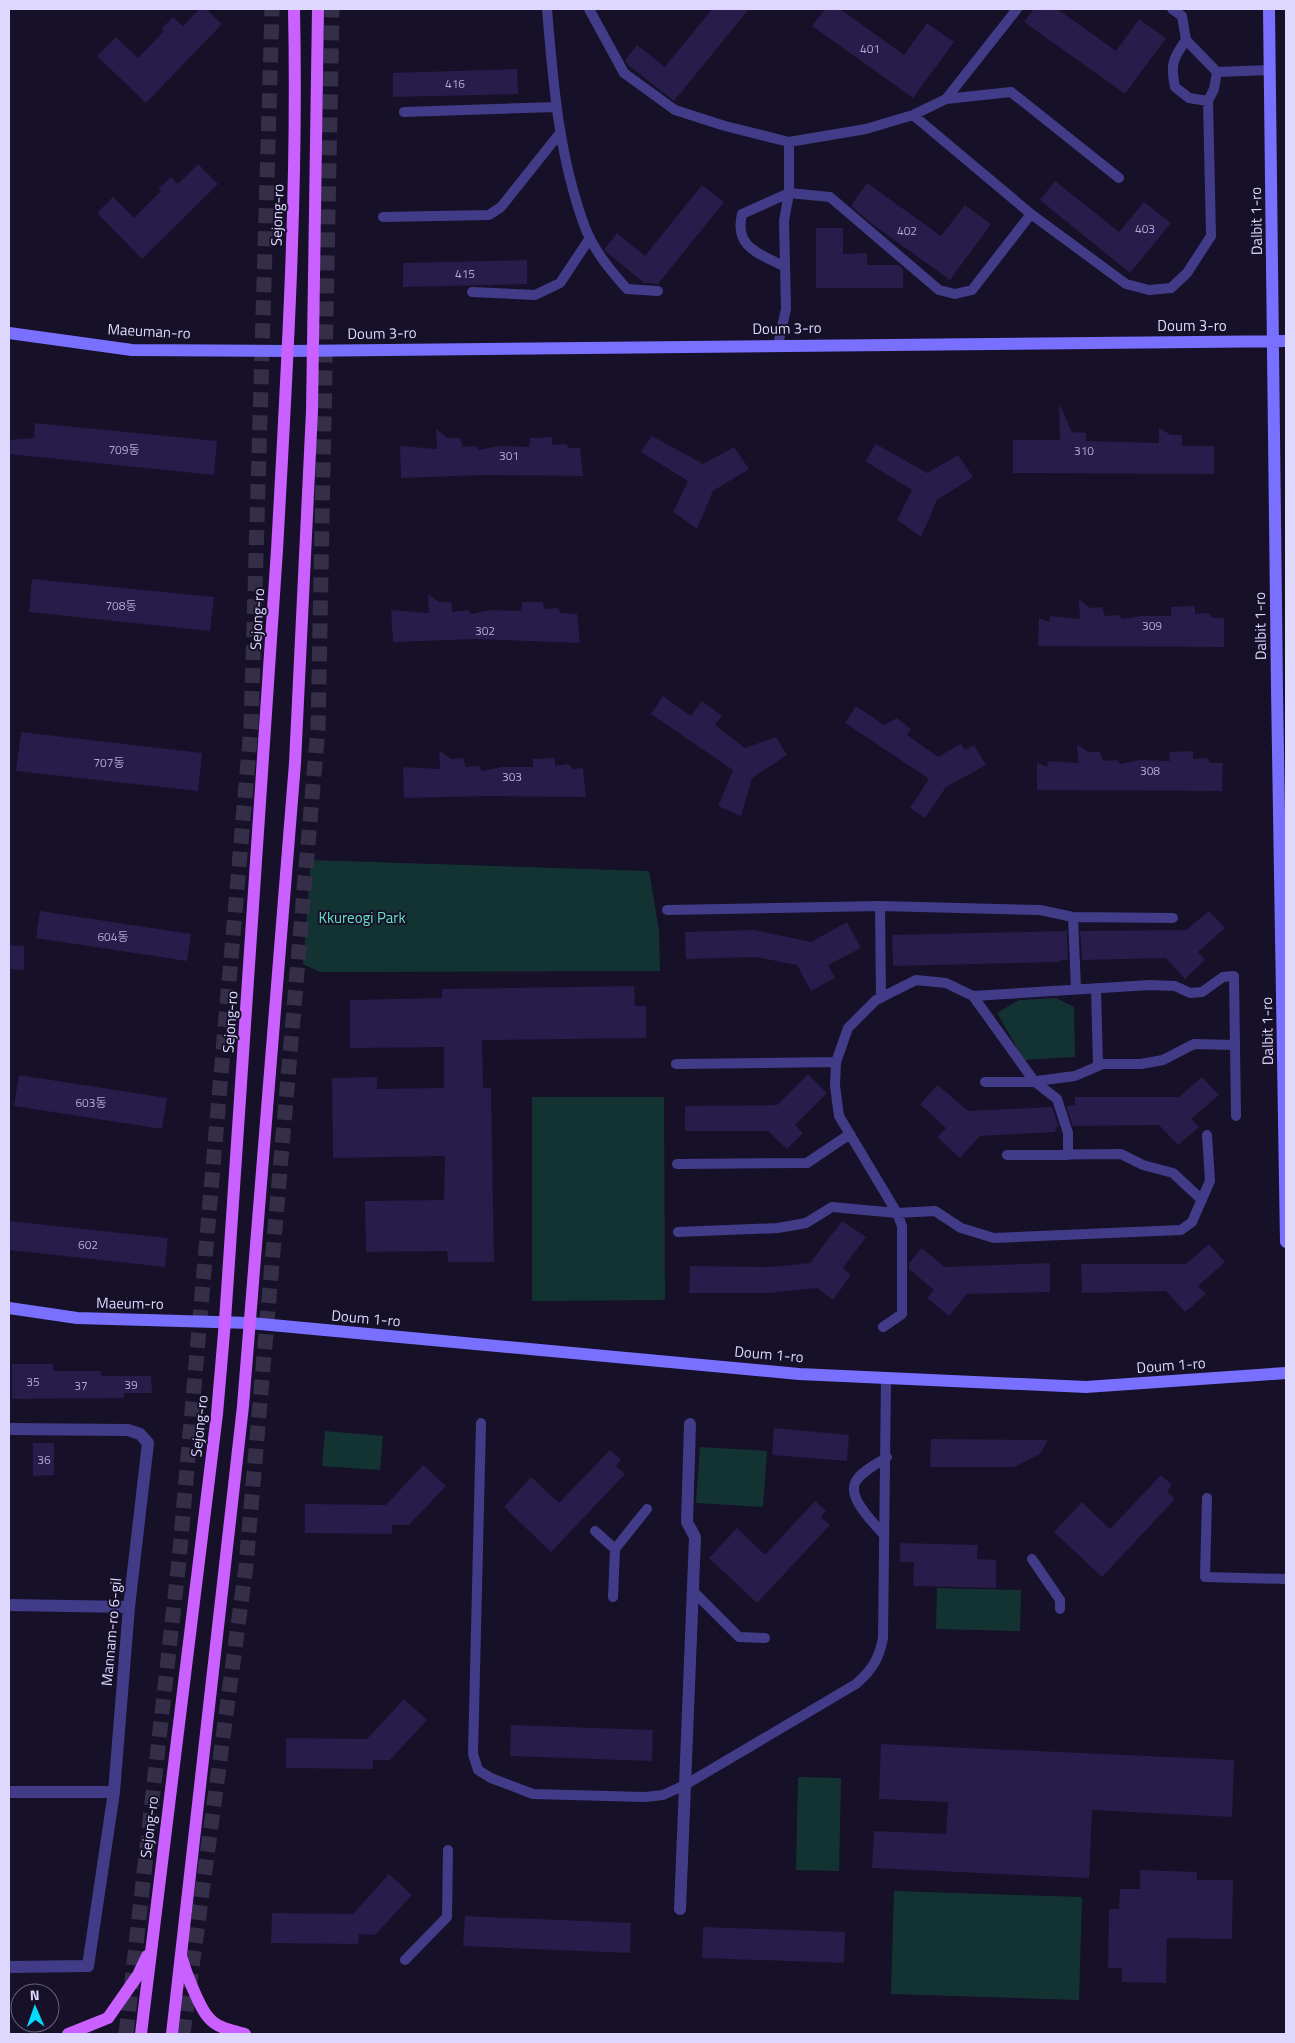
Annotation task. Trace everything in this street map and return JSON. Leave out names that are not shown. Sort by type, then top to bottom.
[{"type":"main road","name":"Sejong-ro","points":[[141,2034],[217,1414],[225,1322],[264,771],[288,351],[294,188],[294,9]]},
{"type":"main road","points":[[172,2034],[222,1606],[250,1323],[296,763],[308,537],[318,9]]},
{"type":"main road","points":[[68,2034],[108,2018],[138,1975],[152,1948]]},
{"type":"main road","points":[[181,1954],[186,1971],[209,2018],[228,2030],[245,2034]]},
{"type":"street","name":"Dalbit 1-ro","points":[[1269,9],[1280,341],[1276,656],[1286,1242]]},
{"type":"street","name":"Maeuman-ro","points":[[9,333],[132,350],[288,351]]},
{"type":"street","name":"Doum 3-ro","points":[[288,351],[1280,341]]},
{"type":"street","name":"Maeum-ro","points":[[9,1308],[77,1318],[250,1323]]},
{"type":"street","name":"Doum 1-ro","points":[[250,1323],[799,1374],[886,1376],[1086,1387],[1286,1373]]},
{"type":"street","points":[[680,1909],[695,1538],[687,1522],[690,1424]]},
{"type":"street","name":"Mannam-ro 6-gil","points":[[9,1429],[128,1430],[140,1434],[148,1443],[129,1607],[114,1792],[88,1966],[9,1967]]},
{"type":"street","points":[[9,1605],[129,1607]]},
{"type":"street","points":[[9,1792],[114,1792]]},
{"type":"lane","points":[[547,9],[560,133],[572,181],[590,238],[608,268],[627,289],[658,291]]},
{"type":"lane","points":[[589,9],[624,73],[675,110],[725,126],[789,142],[866,129],[913,115],[946,100],[1011,92],[1120,178]]},
{"type":"lane","points":[[946,100],[1017,9]]},
{"type":"lane","points":[[1172,9],[1182,16],[1186,40],[1217,72],[1270,70]]},
{"type":"lane","points":[[1186,40],[1175,55],[1171,70],[1175,87],[1189,98],[1208,101]]},
{"type":"lane","points":[[913,115],[1032,214],[1126,284],[1149,290],[1171,288],[1187,272],[1211,236],[1208,101],[1214,89],[1217,72]]},
{"type":"lane","points":[[404,112],[556,107]]},
{"type":"lane","points":[[383,217],[489,215],[501,206],[560,133]]},
{"type":"lane","points":[[778,345],[786,309],[784,221],[790,193],[789,142]]},
{"type":"lane","points":[[785,267],[750,248],[740,236],[739,226],[742,214],[790,193],[830,197],[939,290],[955,294],[972,290],[1032,214]]},
{"type":"lane","points":[[472,292],[535,295],[560,284],[590,238]]},
{"type":"lane","points":[[880,906],[881,998]]},
{"type":"lane","points":[[667,910],[880,906],[1040,910],[1073,917],[1173,918]]},
{"type":"lane","points":[[1073,917],[1076,990]]},
{"type":"lane","points":[[972,996],[1096,988],[1175,986],[1190,993],[1202,992],[1222,976],[1234,976],[1236,1116]]},
{"type":"lane","points":[[883,1327],[902,1314],[902,1226],[897,1213],[839,1116],[835,1086],[836,1062],[848,1028],[881,998],[916,980],[946,983],[972,996],[1034,1081],[1057,1099],[1068,1133],[1068,1155]]},
{"type":"lane","points":[[1096,988],[1098,1066]]},
{"type":"lane","points":[[985,1082],[1034,1081],[1076,1076],[1098,1066],[1141,1064],[1163,1060],[1194,1044],[1234,1045]]},
{"type":"lane","points":[[676,1064],[836,1062]]},
{"type":"lane","points":[[677,1164],[807,1163],[850,1134]]},
{"type":"lane","points":[[678,1232],[778,1228],[806,1223],[832,1207],[897,1213],[935,1210],[961,1228],[994,1238],[1181,1230],[1192,1222],[1210,1181],[1207,1135]]},
{"type":"lane","points":[[1007,1155],[1121,1154],[1143,1166],[1173,1174],[1202,1200]]},
{"type":"lane","points":[[481,1423],[473,1754],[478,1770],[491,1778],[533,1794],[645,1797],[663,1795],[685,1785],[856,1684],[873,1669],[883,1638],[886,1376]]},
{"type":"lane","points":[[883,1534],[862,1510],[854,1491],[854,1483],[861,1475],[886,1457]]},
{"type":"lane","points":[[1207,1498],[1205,1577],[1286,1580]]},
{"type":"lane","points":[[613,1598],[615,1549],[646,1509]]},
{"type":"lane","points":[[595,1531],[615,1549]]},
{"type":"lane","points":[[1032,1559],[1060,1600],[1060,1609]]},
{"type":"lane","points":[[693,1591],[740,1637],[765,1638]]},
{"type":"lane","points":[[405,1960],[447,1917],[448,1850]]},
{"type":"green space","name":"Kkureogi Park","points":[[311,860],[649,871],[659,931],[660,971],[320,972],[303,964]]},
{"type":"green space","points":[[1056,998],[1074,1007],[1075,1057],[1024,1060],[997,1013],[1019,1000]]},
{"type":"green space","points":[[532,1097],[664,1097],[665,1300],[532,1301]]},
{"type":"green space","points":[[325,1431],[383,1436],[380,1470],[322,1466]]},
{"type":"green space","points":[[700,1447],[767,1451],[763,1507],[696,1503]]},
{"type":"green space","points":[[937,1588],[1021,1590],[1020,1631],[936,1629]]},
{"type":"green space","points":[[798,1777],[841,1778],[839,1871],[796,1870]]},
{"type":"green space","points":[[894,1891],[1082,1897],[1079,2000],[891,1994]]},
{"type":"building","points":[[199,9],[206,9],[222,24],[146,103],[97,56],[116,37],[138,58],[164,31],[161,29],[173,17],[183,26]]},
{"type":"building","points":[[712,9],[749,9],[674,101],[627,64],[625,60],[637,45],[665,67]]},
{"type":"building","points":[[825,9],[840,9],[904,55],[927,23],[954,42],[913,98],[812,26]]},
{"type":"building","points":[[1034,9],[1057,9],[1116,51],[1139,19],[1166,38],[1125,94],[1024,22]]},
{"type":"building","points":[[517,69],[518,94],[393,97],[393,73]]},
{"type":"building","points":[[198,164],[218,184],[142,259],[97,213],[113,197],[134,218],[161,191],[158,189],[171,177],[178,184]]},
{"type":"building","points":[[1055,181],[1119,232],[1144,202],[1171,223],[1130,273],[1040,200]]},
{"type":"building","points":[[867,183],[941,236],[965,205],[991,224],[950,280],[872,224],[851,206]]},
{"type":"building","points":[[702,185],[724,202],[658,284],[644,283],[604,250],[617,233],[645,256]]},
{"type":"building","points":[[816,228],[843,228],[843,254],[867,253],[867,265],[899,265],[903,269],[903,288],[816,288]]},
{"type":"building","points":[[527,260],[527,284],[403,287],[403,263]]},
{"type":"building","points":[[1059,403],[1072,432],[1086,433],[1086,441],[1159,443],[1159,428],[1171,435],[1182,435],[1182,446],[1214,446],[1214,474],[1013,473],[1013,440],[1060,440]]},
{"type":"building","points":[[35,423],[217,441],[214,475],[9,454],[9,440],[34,438]]},
{"type":"building","points":[[436,429],[448,438],[460,438],[463,447],[476,446],[479,450],[498,446],[529,447],[530,438],[552,437],[552,445],[566,444],[569,448],[580,448],[583,476],[484,475],[401,478],[400,446],[437,449]]},
{"type":"building","points":[[652,436],[703,464],[734,447],[749,469],[713,491],[697,529],[673,512],[688,481],[641,452]]},
{"type":"building","points":[[876,444],[927,473],[958,455],[973,477],[937,500],[921,537],[897,520],[912,490],[865,461]]},
{"type":"building","points":[[32,579],[214,597],[210,631],[29,612]]},
{"type":"building","points":[[428,594],[439,602],[451,602],[452,612],[468,610],[471,614],[490,610],[521,611],[522,602],[543,602],[544,609],[558,608],[561,613],[577,614],[580,643],[476,639],[393,642],[391,610],[429,613]]},
{"type":"building","points":[[1079,599],[1090,608],[1102,607],[1105,616],[1119,615],[1122,619],[1141,616],[1171,616],[1171,607],[1195,606],[1195,614],[1209,613],[1212,618],[1224,618],[1224,647],[1038,646],[1039,618],[1049,622],[1050,616],[1080,619]]},
{"type":"building","points":[[663,696],[691,716],[702,701],[722,716],[715,725],[745,748],[776,737],[787,755],[752,778],[741,816],[718,806],[733,770],[651,714]]},
{"type":"building","points":[[856,706],[884,725],[897,718],[911,729],[907,735],[938,757],[961,744],[965,750],[974,745],[986,765],[946,787],[925,818],[910,808],[929,779],[845,723]]},
{"type":"building","points":[[21,732],[202,753],[198,791],[16,771]]},
{"type":"building","points":[[1077,744],[1088,752],[1100,752],[1103,761],[1117,760],[1120,764],[1139,760],[1170,761],[1169,752],[1193,751],[1193,759],[1207,758],[1210,763],[1223,763],[1222,791],[1037,790],[1037,763],[1047,767],[1048,761],[1078,763]]},
{"type":"building","points":[[439,750],[451,759],[463,758],[466,767],[479,766],[482,771],[502,767],[533,767],[533,759],[555,758],[555,766],[569,764],[573,769],[583,768],[586,797],[487,796],[404,798],[403,767],[440,769]]},
{"type":"building","points":[[40,911],[191,934],[187,961],[36,938]]},
{"type":"building","points":[[1209,911],[1225,928],[1198,952],[1205,960],[1185,979],[1166,958],[1082,960],[1080,931],[1186,930]]},
{"type":"building","points":[[847,922],[861,948],[828,965],[835,978],[811,991],[797,965],[755,957],[686,959],[685,932],[754,930],[811,942]]},
{"type":"building","points":[[1067,931],[1068,960],[1060,960],[1060,962],[893,966],[892,935]]},
{"type":"building","points":[[9,945],[24,946],[24,970],[9,969]]},
{"type":"building","points":[[634,986],[635,1006],[646,1006],[646,1038],[482,1040],[483,1088],[491,1088],[494,1262],[448,1262],[447,1251],[366,1252],[365,1201],[444,1200],[445,1156],[333,1158],[332,1078],[377,1077],[377,1089],[444,1088],[444,1047],[350,1048],[350,1000],[442,998],[442,989]]},
{"type":"building","points":[[808,1074],[827,1093],[795,1125],[803,1133],[787,1149],[768,1131],[685,1131],[685,1106],[777,1105]]},
{"type":"building","points":[[19,1075],[167,1098],[162,1129],[14,1106]]},
{"type":"building","points":[[1202,1077],[1219,1095],[1191,1119],[1199,1127],[1178,1145],[1159,1125],[1073,1126],[1066,1106],[1075,1105],[1075,1097],[1179,1097]]},
{"type":"building","points":[[938,1085],[968,1111],[1052,1107],[1059,1127],[1055,1127],[1056,1132],[980,1136],[960,1158],[937,1137],[946,1128],[920,1104]]},
{"type":"building","points":[[9,1221],[168,1238],[165,1267],[9,1250]]},
{"type":"building","points":[[842,1221],[866,1237],[843,1268],[851,1275],[833,1300],[817,1288],[768,1293],[689,1293],[690,1266],[771,1267],[810,1263]]},
{"type":"building","points":[[1209,1244],[1225,1262],[1198,1286],[1206,1294],[1185,1312],[1166,1291],[1082,1293],[1081,1264],[1186,1264]]},
{"type":"building","points":[[922,1248],[945,1267],[1050,1263],[1050,1292],[967,1294],[949,1316],[927,1298],[934,1290],[909,1269],[909,1263]]},
{"type":"building","points":[[12,1364],[53,1364],[53,1371],[101,1371],[101,1376],[151,1376],[152,1393],[124,1393],[124,1398],[12,1399]]},
{"type":"building","points":[[774,1428],[849,1435],[847,1461],[772,1455]]},
{"type":"building","points":[[931,1439],[1048,1440],[1040,1454],[1014,1467],[930,1467]]},
{"type":"building","points":[[33,1443],[54,1443],[54,1475],[33,1476]]},
{"type":"building","points":[[610,1450],[621,1460],[616,1466],[625,1474],[551,1552],[504,1507],[531,1477],[559,1503]]},
{"type":"building","points":[[423,1465],[446,1486],[409,1525],[392,1525],[392,1534],[305,1533],[305,1504],[386,1505]]},
{"type":"building","points":[[1161,1475],[1172,1485],[1167,1491],[1175,1499],[1102,1577],[1054,1532],[1082,1502],[1110,1529]]},
{"type":"building","points":[[815,1501],[826,1511],[821,1517],[830,1525],[757,1603],[709,1558],[737,1528],[765,1555]]},
{"type":"building","points":[[900,1543],[978,1545],[977,1559],[996,1560],[996,1588],[913,1586],[914,1562],[900,1562]]},
{"type":"building","points":[[404,1699],[427,1720],[390,1760],[373,1760],[373,1769],[286,1768],[286,1738],[367,1739]]},
{"type":"building","points":[[511,1725],[653,1730],[652,1761],[510,1756]]},
{"type":"building","points":[[881,1744],[1234,1760],[1232,1817],[1092,1810],[1089,1878],[872,1868],[874,1831],[946,1834],[948,1802],[879,1799]]},
{"type":"building","points":[[1140,1870],[1197,1872],[1197,1880],[1233,1880],[1232,1939],[1167,1938],[1166,1983],[1122,1982],[1122,1968],[1108,1968],[1109,1909],[1119,1909],[1120,1889],[1140,1889]]},
{"type":"building","points":[[389,1874],[412,1895],[375,1935],[359,1934],[358,1944],[271,1943],[272,1913],[353,1914]]},
{"type":"building","points":[[465,1916],[631,1923],[630,1953],[463,1946]]},
{"type":"building","points":[[703,1927],[845,1932],[844,1963],[702,1958]]},
{"type":"tunnel","points":[[126,2034],[179,1561],[251,727],[272,9]]},
{"type":"tunnel","points":[[183,2034],[246,1566],[318,728],[332,9]]}]
